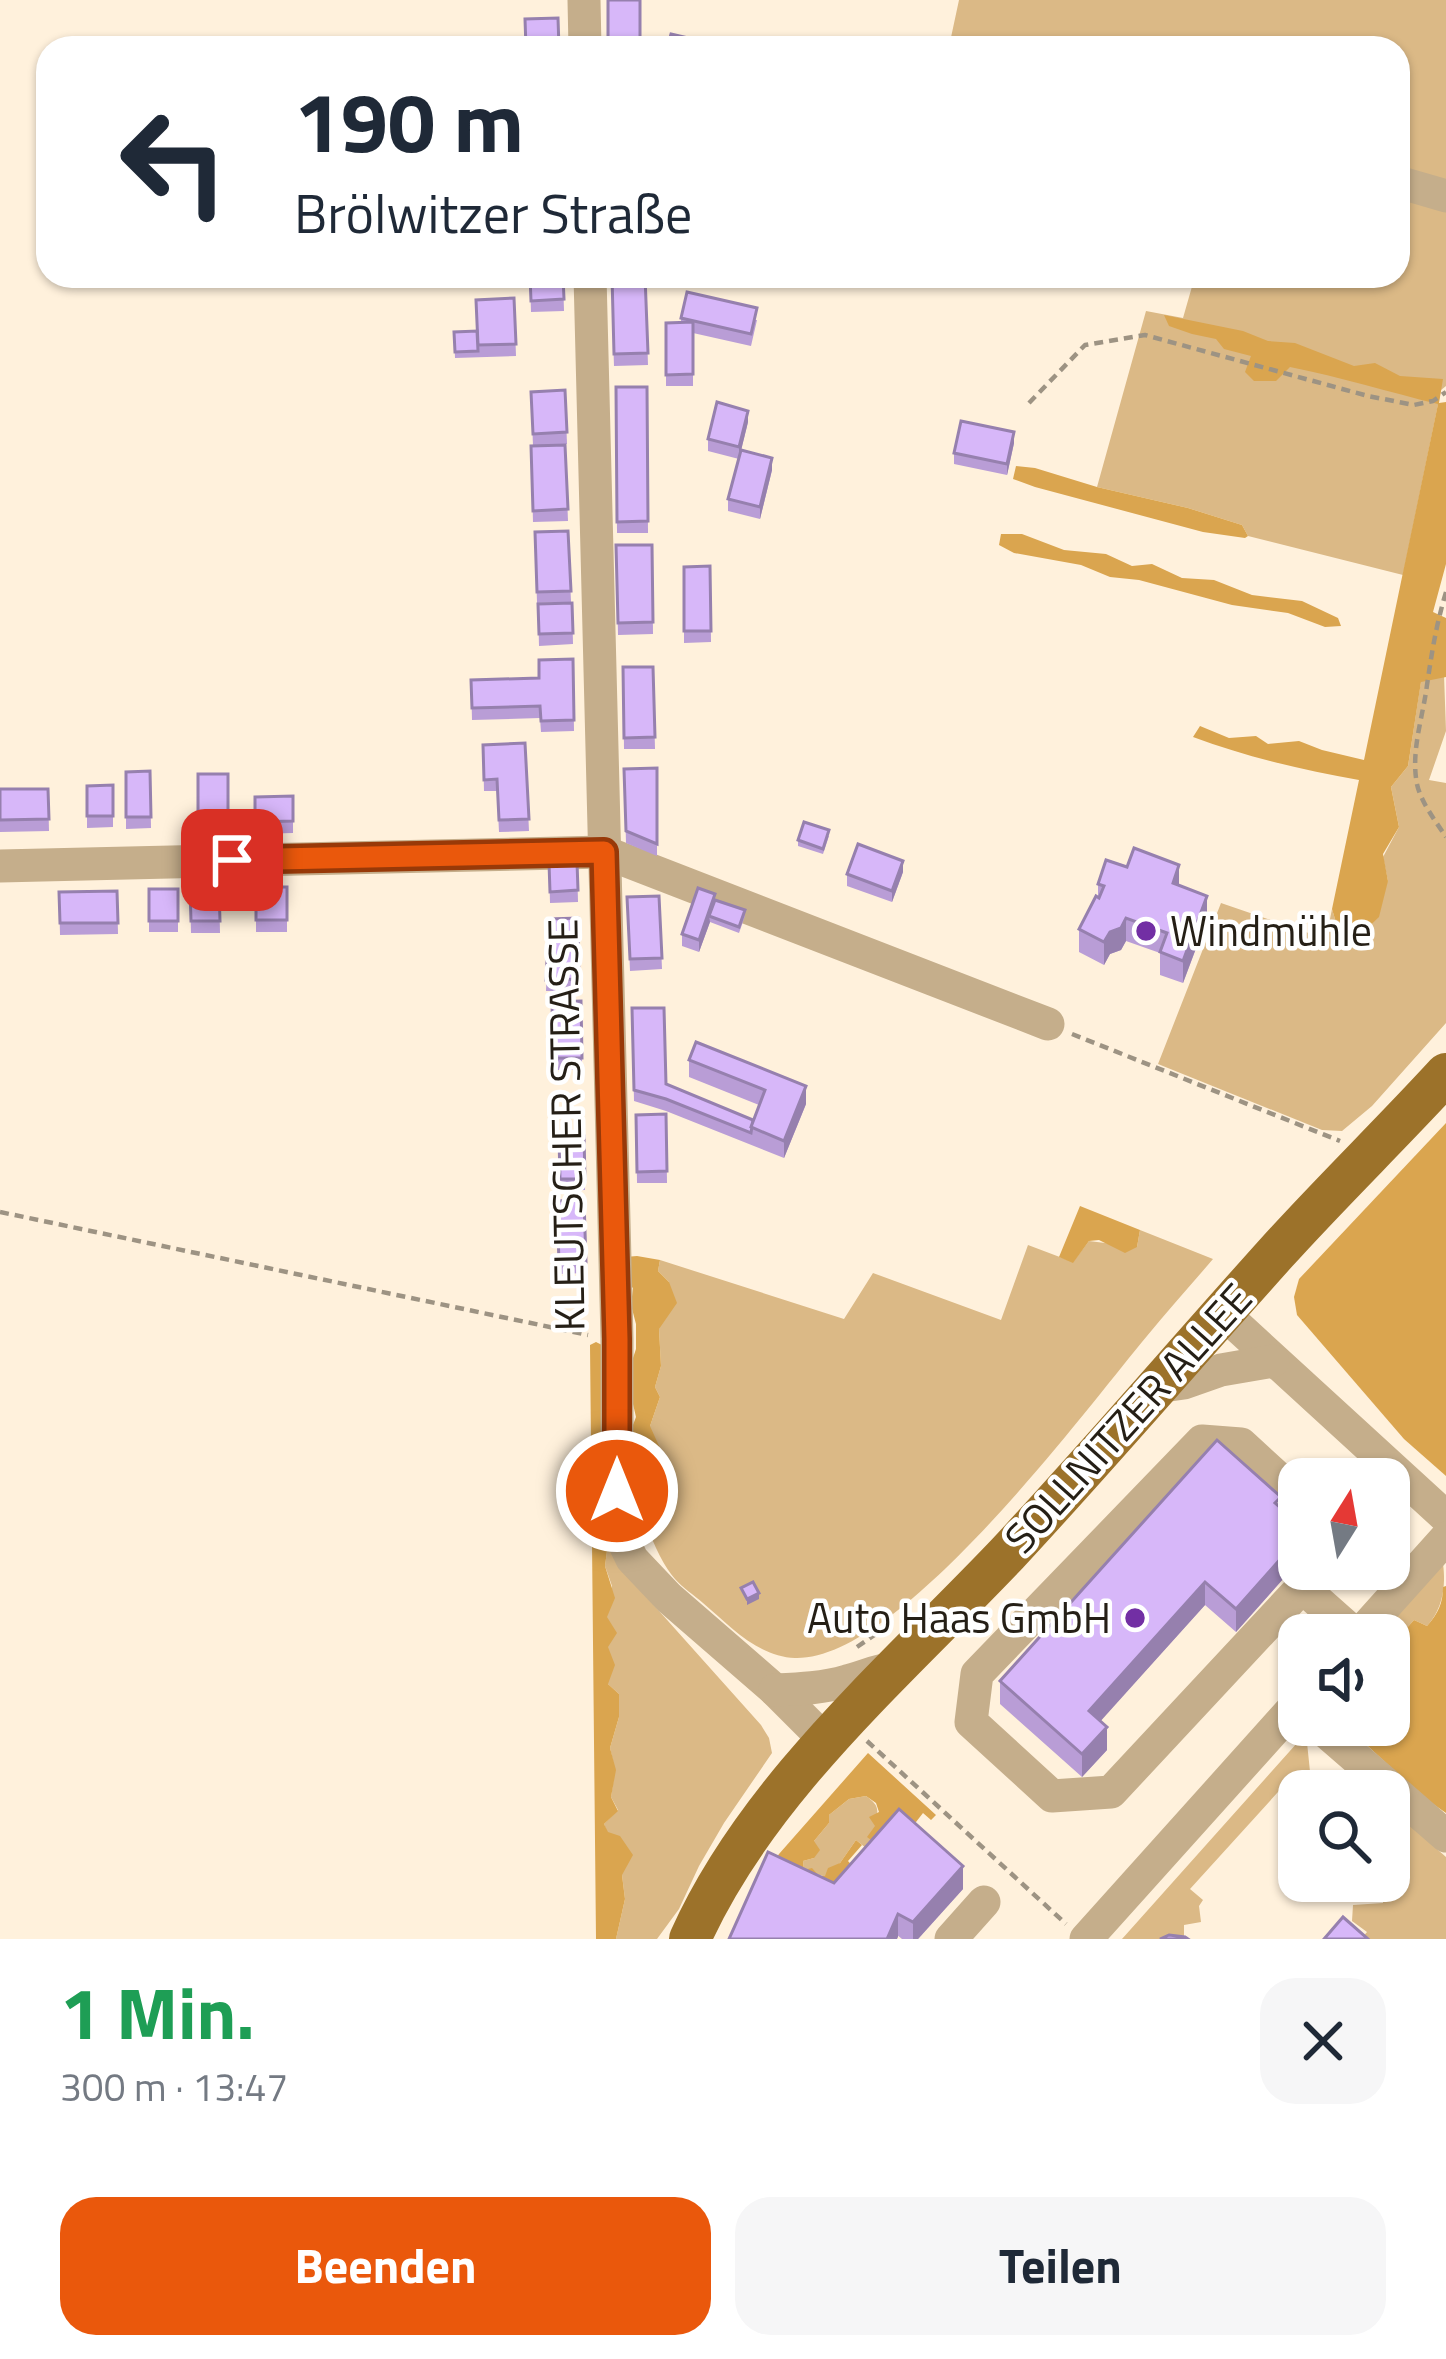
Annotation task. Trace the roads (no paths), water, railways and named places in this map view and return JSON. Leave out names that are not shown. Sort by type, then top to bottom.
[{"type":"main road","name":"SOLLNITZER ALLEE","points":[[690,1939],[740,1848],[784,1791],[1035,1524],[1307,1219],[1446,1074]]},
{"type":"street","points":[[584,0],[585,36]]},
{"type":"street","points":[[1410,186],[1446,196]]},
{"type":"street","name":"KLEUTSCHER STRASSE","points":[[590,288],[620,1534],[632,1559],[669,1598],[775,1690],[804,1722],[840,1728]]},
{"type":"street","points":[[0,866],[604,852],[1048,1024]]},
{"type":"street","points":[[1223,1312],[1446,1517]]},
{"type":"street","points":[[1156,1387],[1273,1361]]},
{"type":"street","points":[[1278,1478],[1241,1444],[1202,1441],[977,1674],[971,1722],[1052,1796],[1111,1792],[1300,1590]]},
{"type":"street","points":[[1376,1614],[1446,1538]]},
{"type":"street","points":[[1321,1590],[1340,1614]]},
{"type":"street","points":[[775,1690],[807,1689],[898,1668]]},
{"type":"street","points":[[1076,1932],[1278,1734]]},
{"type":"street","points":[[1345,1746],[1446,1836]]},
{"type":"street","points":[[951,1939],[984,1902]]},
{"type":"place","name":"Windmühle","points":[[1146,931]]},
{"type":"place","name":"Auto Haas GmbH","points":[[1135,1618]]}]
